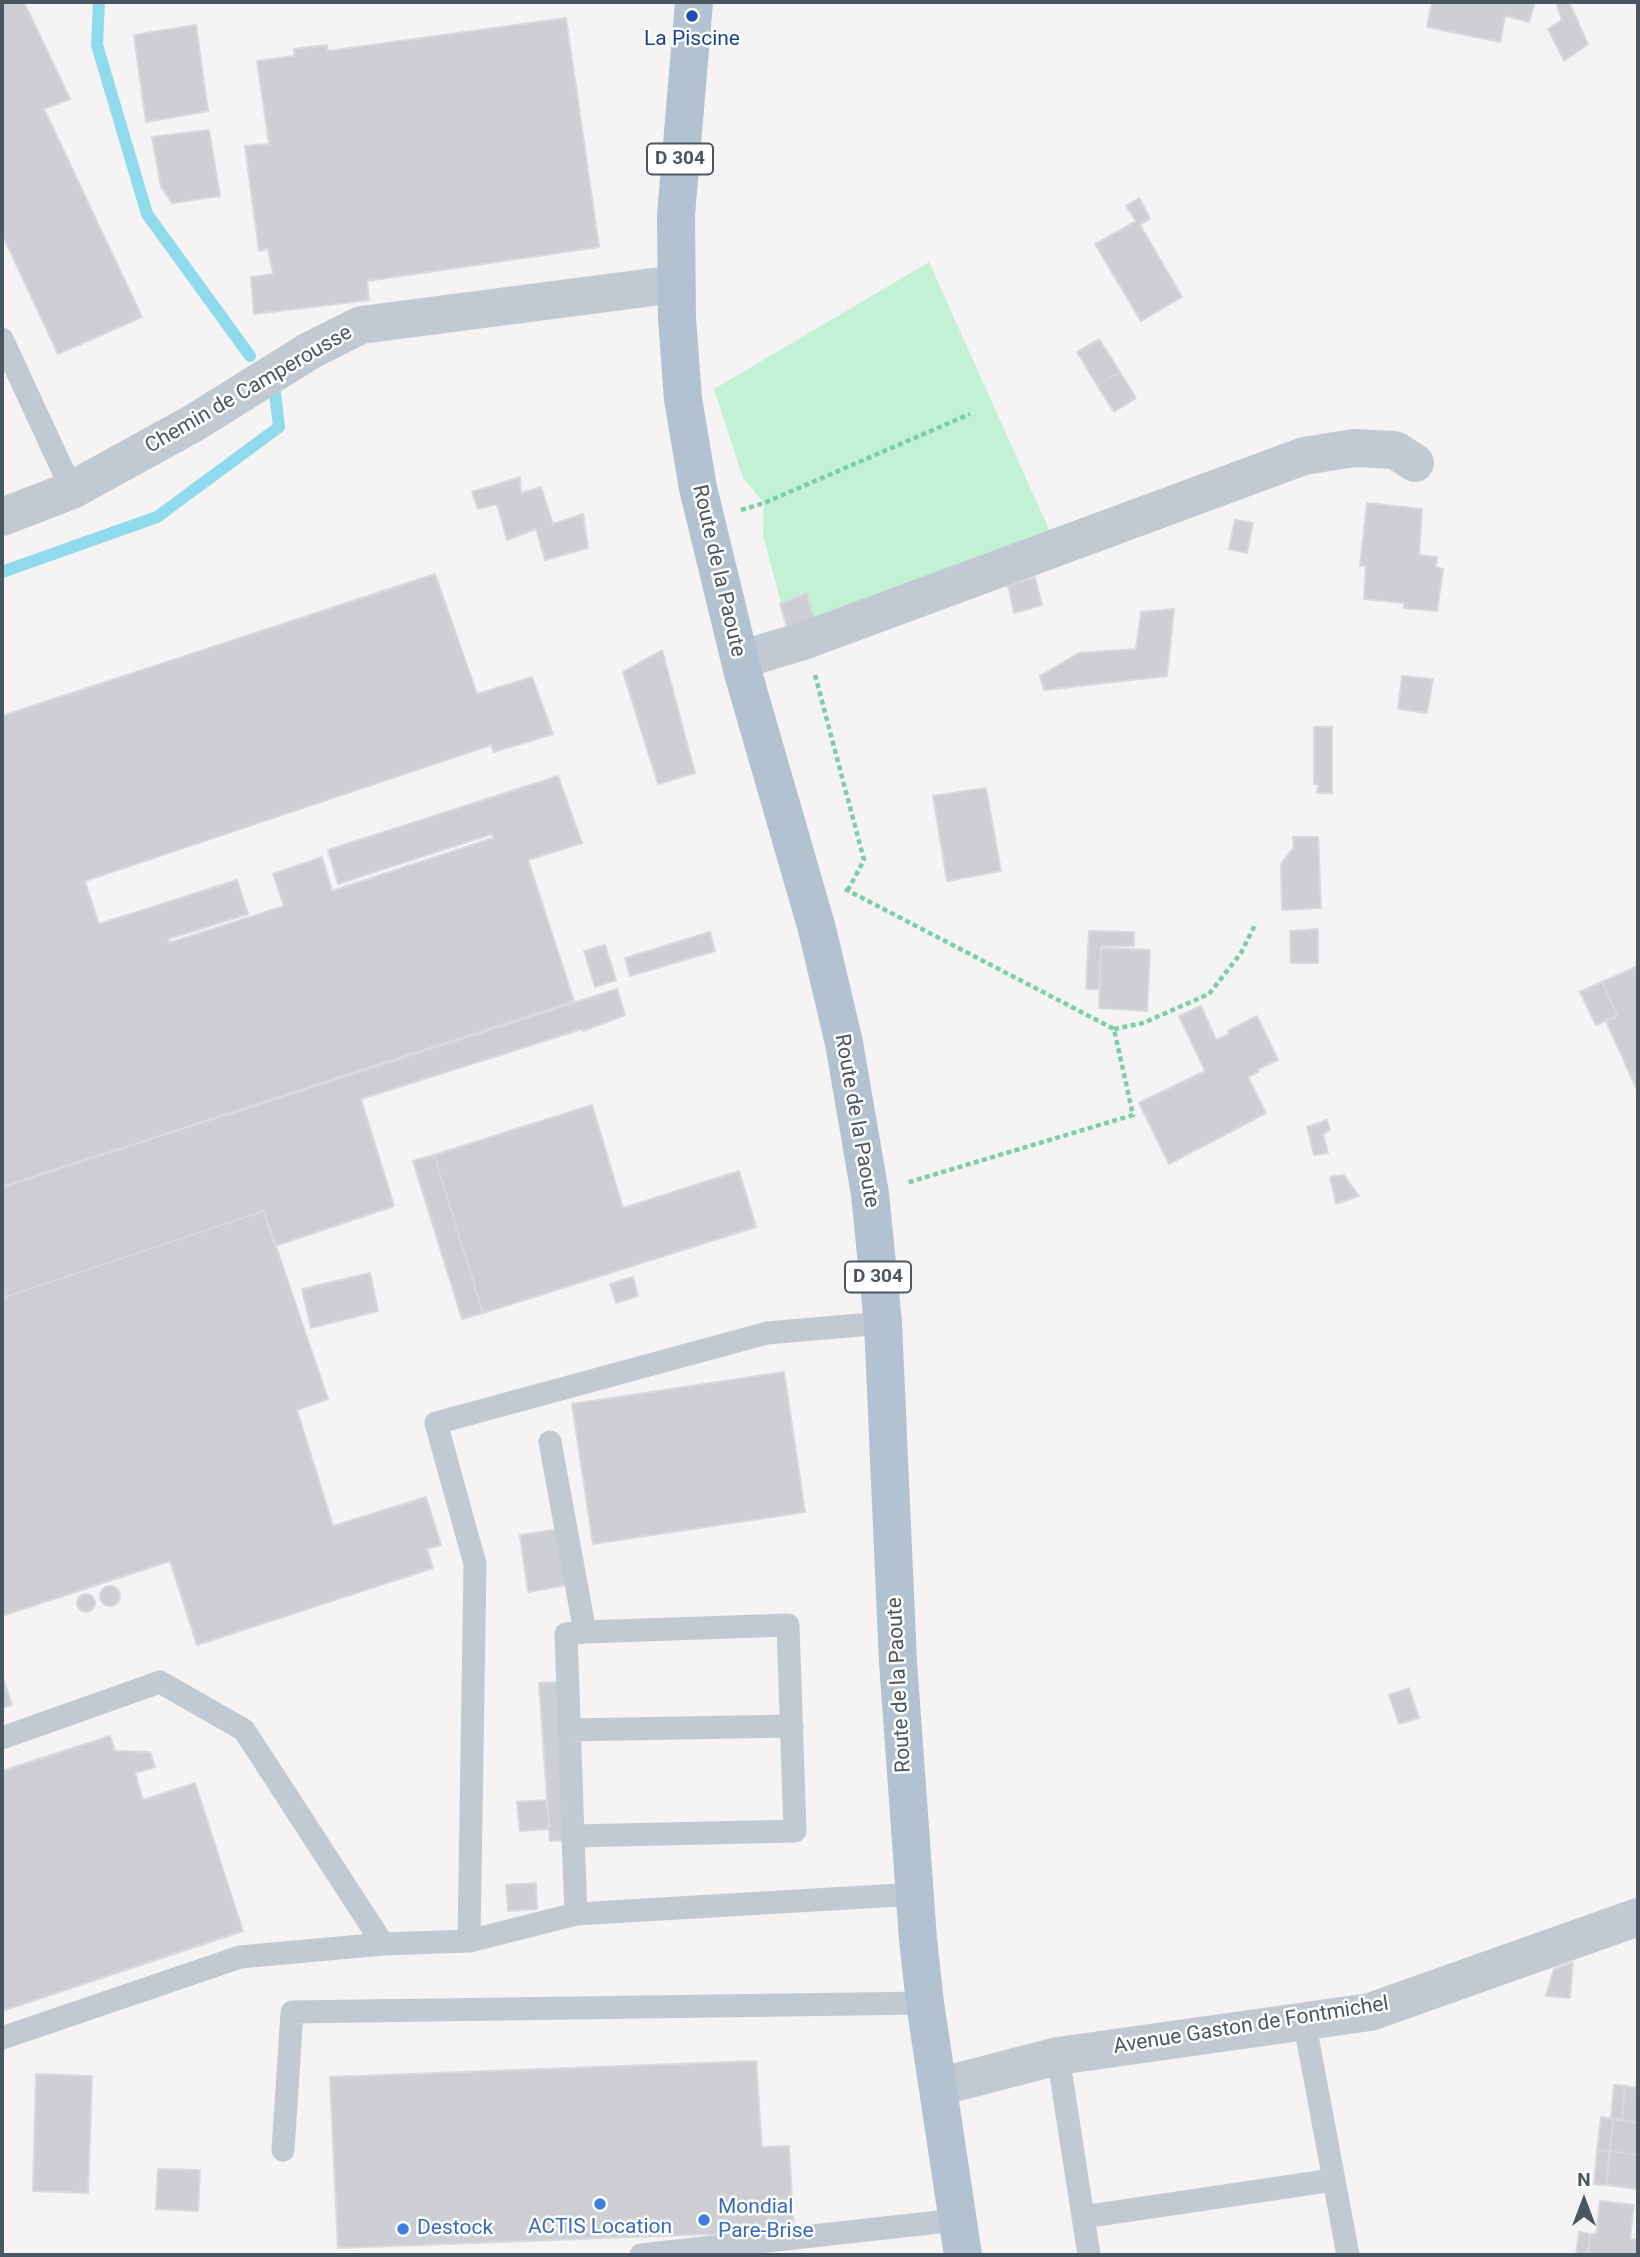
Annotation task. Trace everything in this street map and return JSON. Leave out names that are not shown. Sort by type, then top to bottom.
[{"type":"main road","name":"Route de la Paoute","points":[[694,2],[676,215],[676,284],[683,399],[698,488],[740,660],[817,929],[844,1042],[870,1194],[883,1323],[898,1662],[909,1831],[925,2003],[960,2238]]},
{"type":"street","name":"Chemin de Camperousse","points":[[2,517],[72,490],[192,425],[311,351],[362,325],[676,284]]},
{"type":"street","points":[[740,660],[806,640],[1304,456],[1354,448],[1395,450],[1415,463]]},
{"type":"street","name":"Avenue Gaston de Fontmichel","points":[[938,2087],[1058,2056],[1370,2012],[1638,1917]]},
{"type":"lane","points":[[2,339],[72,490]]},
{"type":"lane","points":[[469,1941],[475,1564],[436,1423],[767,1333],[883,1323]]},
{"type":"lane","points":[[550,1442],[585,1632]]},
{"type":"lane","points":[[573,1836],[795,1831],[788,1625],[566,1634],[568,1730],[576,1914]]},
{"type":"lane","points":[[2,1738],[160,1682],[244,1730],[383,1944]]},
{"type":"lane","points":[[568,1730],[792,1726]]},
{"type":"lane","points":[[2,2038],[240,1957],[383,1944],[469,1941],[576,1914],[916,1894]]},
{"type":"lane","points":[[283,2150],[292,2012],[925,2003]]},
{"type":"lane","points":[[1304,2020],[1348,2255]]},
{"type":"lane","points":[[1058,2056],[1089,2255]]},
{"type":"lane","points":[[1083,2217],[1333,2180]]},
{"type":"lane","points":[[641,2255],[960,2238]]},
{"type":"path","points":[[706,521],[764,503],[970,414]]},
{"type":"path","points":[[806,640],[864,860],[848,890]]},
{"type":"path","points":[[802,874],[848,890],[1115,1029],[1143,1023],[1209,994],[1241,953],[1256,923]]},
{"type":"path","points":[[870,1194],[1133,1115],[1115,1029]]},
{"type":"green space","points":[[929,262],[1056,545],[789,633],[763,535],[764,503],[743,478],[714,389]]},
{"type":"building","points":[[2,2],[24,2],[70,99],[44,109],[142,317],[58,354],[2,234]]},
{"type":"building","points":[[1432,2],[1535,2],[1529,22],[1505,16],[1500,42],[1427,27]]},
{"type":"building","points":[[1569,2],[1588,44],[1564,61],[1548,29],[1562,20],[1556,3]]},
{"type":"building","points":[[566,18],[599,247],[367,281],[369,300],[254,314],[251,277],[273,274],[268,249],[259,251],[245,146],[269,144],[257,61],[294,56],[294,49],[327,45],[328,51]]},
{"type":"building","points":[[196,25],[208,111],[146,122],[134,35]]},
{"type":"building","points":[[209,130],[220,196],[172,203],[161,187],[152,137]]},
{"type":"building","points":[[1139,198],[1150,218],[1140,225],[1182,297],[1141,321],[1095,244],[1136,221],[1126,206]]},
{"type":"building","points":[[1099,339],[1120,372],[1097,385],[1077,352]]},
{"type":"building","points":[[1120,372],[1136,398],[1114,412],[1097,385]]},
{"type":"building","points":[[520,477],[521,493],[541,487],[553,524],[583,514],[588,548],[545,560],[536,529],[507,540],[497,504],[478,509],[472,492]]},
{"type":"building","points":[[1367,503],[1422,509],[1419,555],[1437,557],[1436,567],[1443,569],[1437,611],[1404,608],[1404,603],[1364,599],[1366,566],[1360,566]]},
{"type":"building","points":[[1235,520],[1253,523],[1247,553],[1229,549]]},
{"type":"building","points":[[435,574],[477,694],[532,677],[553,734],[494,752],[491,745],[85,881],[99,924],[237,880],[248,914],[168,939],[169,943],[284,906],[273,874],[322,857],[332,891],[493,838],[492,834],[338,884],[328,850],[558,776],[582,843],[528,860],[574,1001],[2,1187],[2,716]]},
{"type":"building","points":[[1035,577],[1042,605],[1014,613],[1008,586]]},
{"type":"building","points":[[807,593],[816,624],[789,633],[780,604]]},
{"type":"building","points":[[1174,609],[1167,676],[1044,690],[1040,676],[1079,653],[1136,649],[1141,612]]},
{"type":"building","points":[[662,650],[695,773],[658,784],[623,672]]},
{"type":"building","points":[[1402,676],[1433,679],[1427,713],[1398,709]]},
{"type":"building","points":[[1314,727],[1332,727],[1332,793],[1317,793],[1318,784],[1314,784]]},
{"type":"building","points":[[986,788],[1001,871],[947,881],[933,796]]},
{"type":"building","points":[[1293,837],[1318,837],[1321,908],[1282,910],[1281,864],[1294,847]]},
{"type":"building","points":[[1318,929],[1318,963],[1291,963],[1290,931]]},
{"type":"building","points":[[1089,931],[1134,932],[1134,946],[1101,946],[1099,989],[1086,989]]},
{"type":"building","points":[[710,932],[715,951],[630,976],[625,958]]},
{"type":"building","points":[[605,945],[616,980],[595,987],[584,951]]},
{"type":"building","points":[[1101,948],[1150,950],[1147,1011],[1099,1008]]},
{"type":"building","points":[[1638,966],[1638,1092],[1606,1021],[1617,1016],[1602,982]]},
{"type":"building","points":[[1602,982],[1617,1016],[1596,1025],[1580,992]]},
{"type":"building","points":[[617,989],[625,1015],[583,1031],[582,1029],[361,1099],[394,1206],[275,1246],[264,1211],[2,1298],[2,1187]]},
{"type":"building","points":[[1201,1006],[1216,1040],[1257,1016],[1278,1060],[1248,1077],[1266,1113],[1169,1164],[1139,1103],[1205,1071],[1179,1016]]},
{"type":"building","points":[[592,1105],[623,1208],[739,1171],[756,1227],[483,1313],[434,1155]]},
{"type":"building","points":[[1327,1120],[1330,1130],[1323,1134],[1328,1153],[1314,1155],[1307,1127]]},
{"type":"building","points":[[434,1155],[483,1313],[462,1319],[413,1161]]},
{"type":"building","points":[[1344,1175],[1359,1196],[1336,1204],[1330,1177]]},
{"type":"building","points":[[264,1211],[328,1399],[297,1410],[333,1526],[426,1497],[441,1545],[427,1549],[433,1568],[197,1645],[170,1561],[2,1616],[2,1298]]},
{"type":"building","points":[[370,1273],[378,1311],[311,1328],[302,1289]]},
{"type":"building","points":[[633,1277],[638,1296],[616,1303],[610,1284]]},
{"type":"building","points":[[784,1372],[805,1512],[593,1544],[572,1404]]},
{"type":"building","points":[[560,1529],[568,1585],[528,1592],[520,1535]]},
{"type":"building","points":[[110,1586],[117,1589],[120,1596],[117,1603],[110,1606],[103,1603],[100,1596],[103,1589]]},
{"type":"building","points":[[82,1594],[90,1594],[95,1603],[93,1610],[82,1612],[77,1607],[77,1599]]},
{"type":"building","points":[[2,1675],[12,1705],[2,1708]]},
{"type":"building","points":[[558,1682],[568,1840],[550,1841],[539,1683]]},
{"type":"building","points":[[1409,1688],[1419,1718],[1399,1724],[1389,1695]]},
{"type":"building","points":[[110,1736],[115,1751],[150,1752],[155,1767],[135,1773],[143,1800],[195,1783],[243,1931],[2,2011],[2,1771]]},
{"type":"building","points":[[547,1800],[549,1829],[520,1831],[517,1802]]},
{"type":"building","points":[[536,1883],[537,1909],[508,1911],[506,1885]]},
{"type":"building","points":[[1573,1962],[1570,1998],[1546,1996],[1554,1969]]},
{"type":"building","points":[[756,2061],[762,2147],[789,2146],[794,2231],[338,2248],[330,2077]]},
{"type":"building","points":[[1638,2072],[1638,2123],[1622,2120],[1625,2086],[1636,2088]]},
{"type":"building","points":[[36,2074],[92,2076],[88,2193],[33,2191]]},
{"type":"building","points":[[1614,2085],[1625,2086],[1622,2120],[1611,2119]]},
{"type":"building","points":[[1601,2117],[1613,2119],[1610,2151],[1597,2150]]},
{"type":"building","points":[[1613,2119],[1638,2123],[1638,2155],[1610,2151]]},
{"type":"building","points":[[1597,2150],[1610,2151],[1606,2185],[1594,2184]]},
{"type":"building","points":[[1610,2151],[1638,2155],[1638,2189],[1606,2185]]},
{"type":"building","points":[[158,2169],[200,2170],[198,2211],[156,2209]]},
{"type":"building","points":[[1600,2201],[1634,2205],[1630,2239],[1638,2240],[1638,2255],[1588,2255],[1590,2234],[1596,2234]]},
{"type":"building","points":[[1579,2232],[1590,2234],[1588,2255],[1576,2255]]},
{"type":"waterway","points":[[99,2],[97,45],[147,214],[250,356]]},
{"type":"waterway","points":[[2,572],[157,517],[279,427],[274,385]]},
{"type":"place","name":"La Piscine","points":[[692,16]]},
{"type":"place","name":"ACTIS Location","points":[[600,2204]]},
{"type":"place","name":"Mondial Pare-Brise","points":[[704,2220]]},
{"type":"place","name":"Destock","points":[[403,2229]]}]
